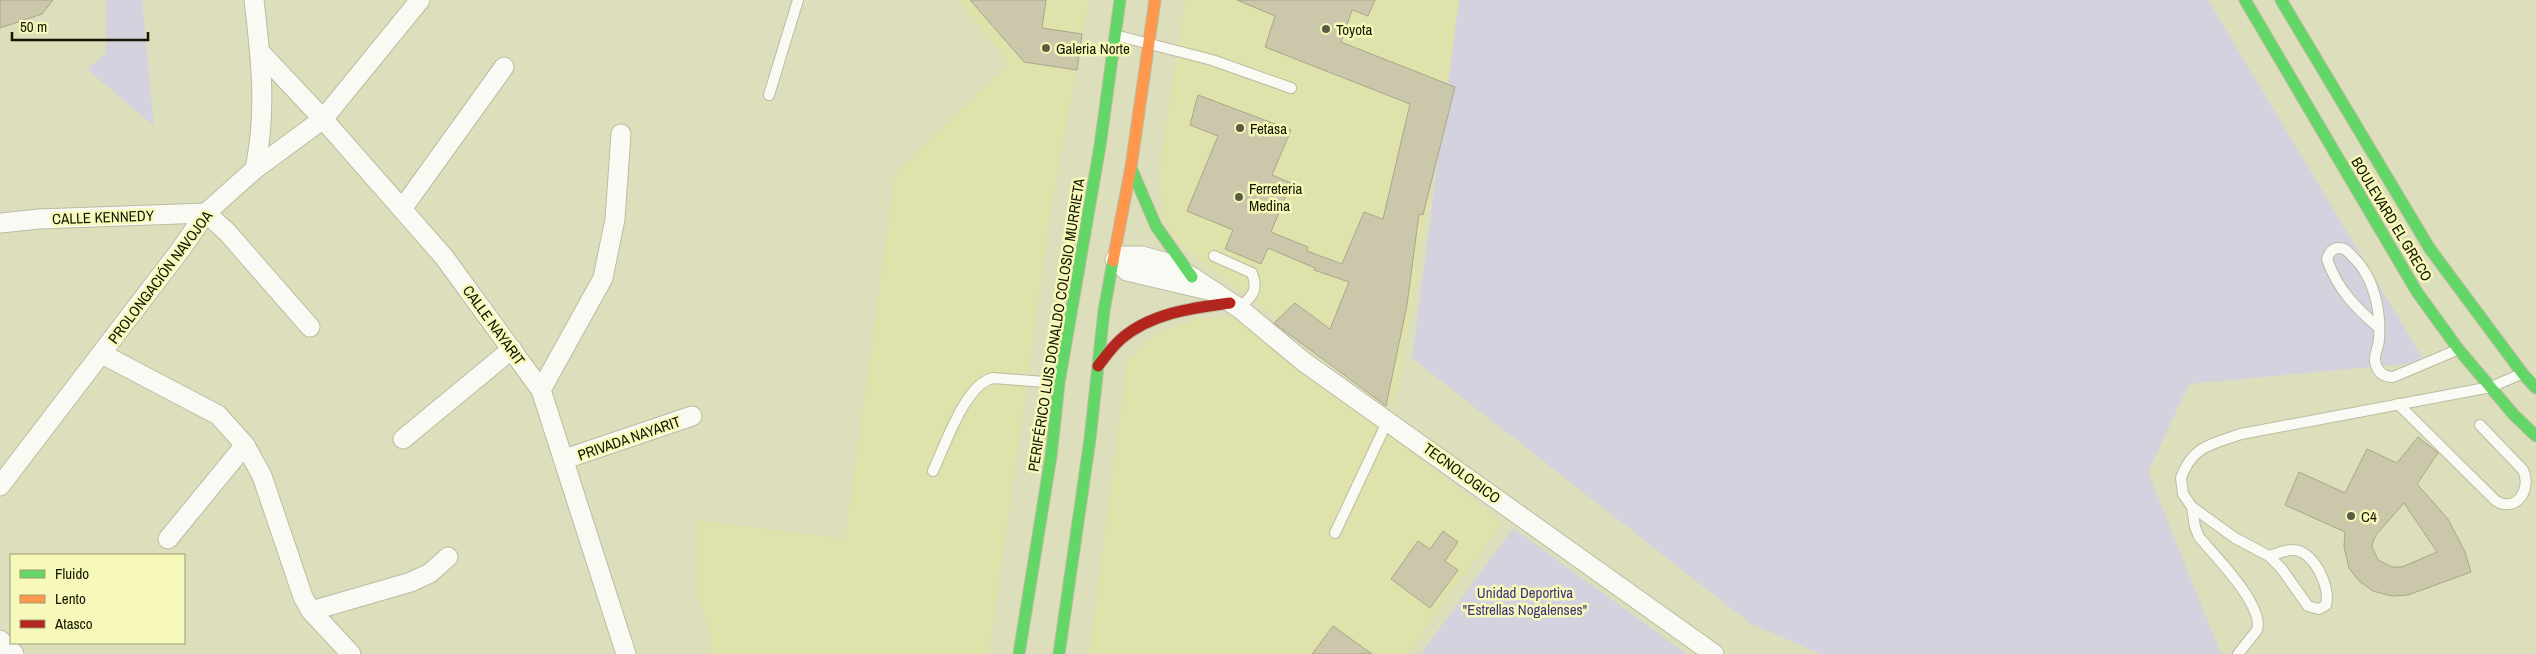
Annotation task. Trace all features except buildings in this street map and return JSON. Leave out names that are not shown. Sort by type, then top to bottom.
[{"type":"main road","name":"PERIFÉRICO LUIS DONALDO COLOSIO MURRIETA","points":[[1019,654],[1051,456],[1059,383],[1100,146],[1120,0]]},
{"type":"main road","points":[[1059,654],[1090,439],[1104,311],[1131,167],[1154,0]]},
{"type":"main road","name":"BOULEVARD EL GRECO","points":[[2245,0],[2417,292],[2459,350],[2514,415],[2536,436]]},
{"type":"main road","name":"BOULEVARD EL GRECO","points":[[2280,0],[2430,249],[2523,374],[2536,388]]},
{"type":"main road","points":[[1100,146],[1110,162]]},
{"type":"main road","points":[[1131,167],[1142,198],[1158,233],[1192,277]]},
{"type":"main road","points":[[1095,297],[1115,260],[1107,227]]},
{"type":"main road","points":[[1098,366],[1120,340],[1158,317],[1192,307],[1234,306]]},
{"type":"main road","points":[[1064,352],[1080,333]]},
{"type":"street","points":[[254,0],[261,53],[264,104],[262,138],[255,169]]},
{"type":"street","name":"PROLONGACIÓN NAVOJOA","points":[[0,486],[102,354],[206,213],[255,169],[323,119],[420,0]]},
{"type":"street","name":"CALLE NAYARIT","points":[[261,53],[323,119],[444,257],[541,390],[565,459],[626,654]]},
{"type":"street","points":[[402,209],[504,67]]},
{"type":"street","points":[[541,390],[603,278],[615,218],[621,134]]},
{"type":"street","points":[[206,213],[227,232],[310,327]]},
{"type":"street","name":"CALLE KENNEDY","points":[[0,223],[39,219],[102,219],[206,213]]},
{"type":"street","name":"TECNOLOGICO","points":[[1212,291],[1127,272],[1115,260],[1123,256],[1142,256],[1170,264],[1192,277],[1234,306],[1304,362],[1714,654]]},
{"type":"street","points":[[403,439],[512,349]]},
{"type":"street","points":[[102,354],[218,415],[245,445],[262,476],[303,597],[312,611],[351,654]]},
{"type":"street","name":"PRIVADA NAYARIT","points":[[565,459],[692,416]]},
{"type":"street","points":[[168,539],[245,445]]},
{"type":"street","points":[[312,611],[411,582],[430,573],[448,557]]},
{"type":"street","points":[[0,640],[14,654]]},
{"type":"lane","points":[[769,96],[798,0]]},
{"type":"lane","points":[[1114,34],[1212,60],[1292,88]]},
{"type":"lane","points":[[2380,328],[2348,300],[2330,268],[2327,259],[2331,251],[2336,248],[2344,249],[2357,261],[2370,281],[2376,298],[2380,328],[2375,360],[2379,372],[2386,377],[2393,377],[2459,350]]},
{"type":"lane","points":[[1214,256],[1252,273],[1256,283],[1254,294],[1234,306]]},
{"type":"lane","points":[[2269,556],[2292,550],[2306,555],[2319,571],[2328,596],[2326,605],[2319,609],[2308,606],[2281,568],[2269,556],[2234,538],[2192,507],[2183,494],[2181,478],[2193,454],[2213,444],[2241,434],[2491,387],[2523,374]]},
{"type":"lane","points":[[933,471],[968,399],[984,380],[993,378],[1059,383]]},
{"type":"lane","points":[[2398,404],[2496,502],[2504,506],[2512,504],[2524,493],[2526,477],[2523,470],[2480,425]]},
{"type":"lane","points":[[1335,533],[1388,420]]},
{"type":"lane","points":[[2192,507],[2195,527],[2199,537],[2241,588],[2256,614],[2257,630],[2238,654]]},
{"type":"shaded area","points":[[957,0],[1089,0],[1052,204],[989,654],[712,654],[710,633],[697,595],[697,520],[845,539],[895,174],[1009,63]]},
{"type":"shaded area","points":[[1185,0],[1462,0],[1395,407],[1181,246],[1162,220],[1159,173]]},
{"type":"shaded area","points":[[1236,317],[1502,522],[1408,654],[1089,654],[1127,362],[1155,334],[1199,318]]},
{"type":"green space","points":[[106,0],[142,0],[154,126],[87,69],[106,53]]},
{"type":"green space","points":[[1459,0],[2208,0],[2425,362],[2189,384],[2148,472],[2221,654],[1821,654],[1751,624],[1412,358]]},
{"type":"green space","name":"Unidad Deportiva \"Estrellas Nogalenses\"","points":[[1513,528],[1687,654],[1421,654]]},
{"type":"traffic: fast","points":[[1019,654],[1051,456],[1059,383],[1100,146],[1120,0]]},
{"type":"traffic: fast","points":[[2245,0],[2417,292],[2459,350],[2514,415],[2536,436]]},
{"type":"traffic: fast","points":[[2281,0],[2430,249],[2523,374],[2536,388]]},
{"type":"traffic: fast","points":[[1131,168],[1156,226],[1192,277]]},
{"type":"traffic: fast","points":[[1059,654],[1090,439],[1104,311],[1113,261]]},
{"type":"traffic: slow","points":[[1113,261],[1131,167],[1155,0]]},
{"type":"traffic: jam","points":[[1098,366],[1121,339],[1145,323],[1172,313],[1230,303]]},
{"type":"place","name":"Toyota","points":[[1326,29]]},
{"type":"place","name":"Galeria Norte","points":[[1046,48]]},
{"type":"place","name":"Fetasa","points":[[1240,128]]},
{"type":"place","name":"Ferreteria Medina","points":[[1239,197]]},
{"type":"place","name":"C4","points":[[2351,516]]}]
